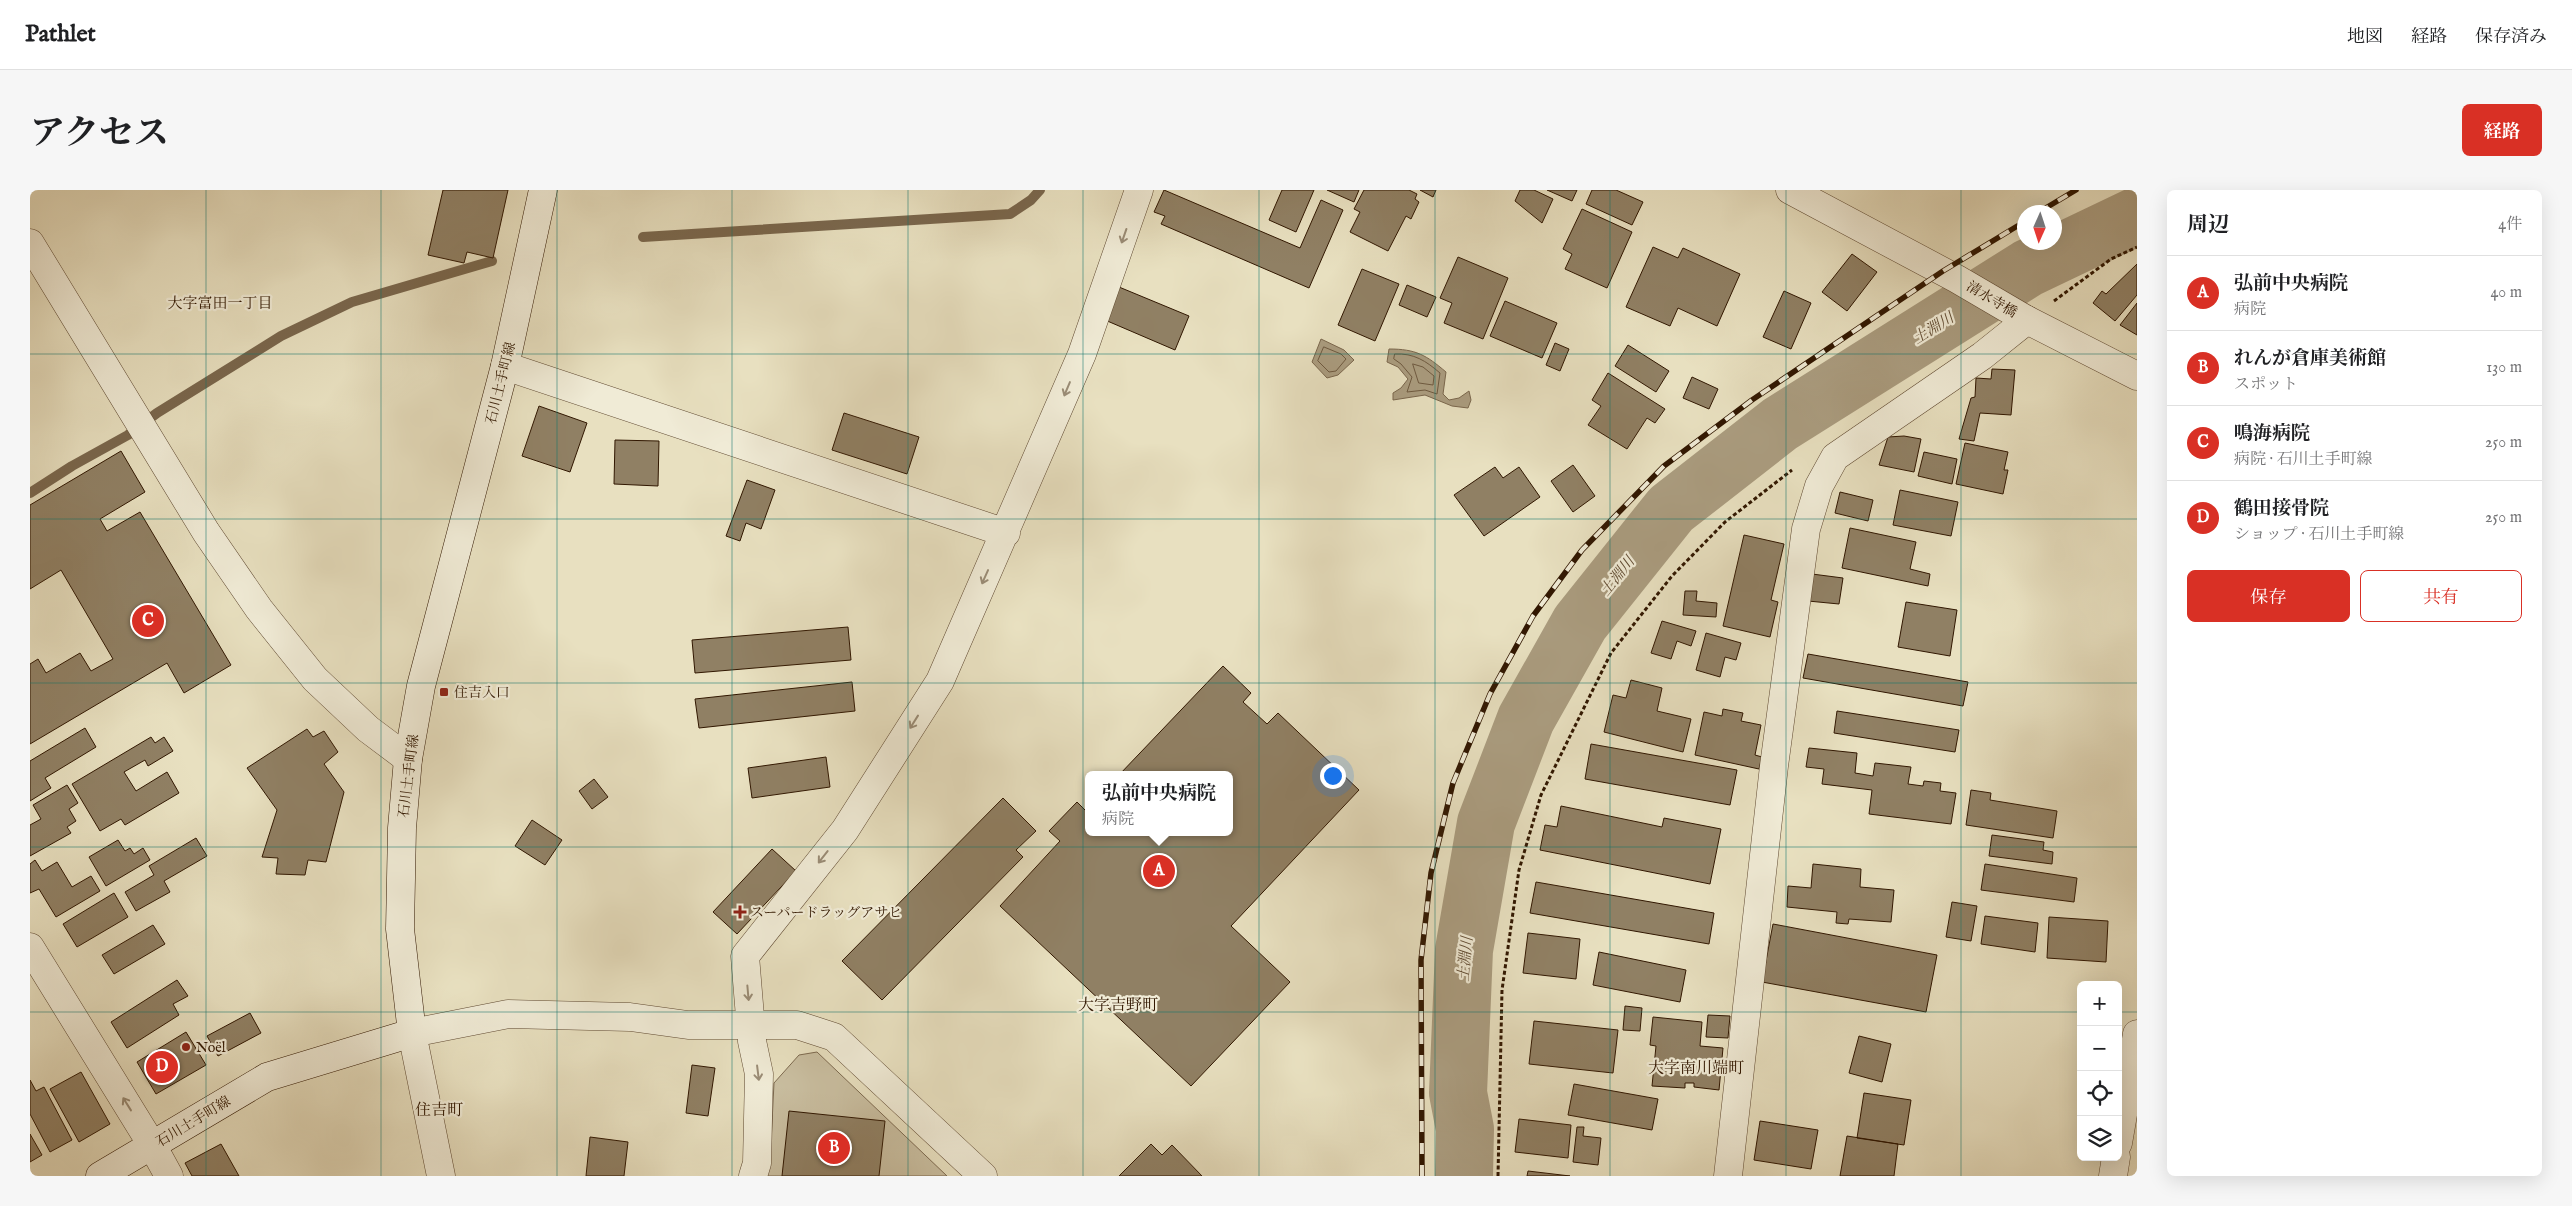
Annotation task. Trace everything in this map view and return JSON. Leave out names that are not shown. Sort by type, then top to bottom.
[{"type":"street","name":"石川土手町線","points":[[100,1176],[267,1078],[412,1033],[400,929],[402,828],[408,759],[422,686],[505,366],[543,190]]},
{"type":"street","points":[[753,1176],[757,1163],[759,1074],[752,1040],[745,956],[845,830],[940,681],[1006,533],[1082,354],[1139,190]]},
{"type":"street","name":"清水寺橋","points":[[1794,191],[1958,279],[2027,320],[2137,376]]},
{"type":"street","points":[[30,243],[222,555],[259,609],[315,679],[368,729],[408,759]]},
{"type":"street","points":[[1728,1176],[1774,766],[1806,529],[1819,486],[1836,457],[1982,356],[2027,320]]},
{"type":"street","points":[[505,366],[1006,533]]},
{"type":"street","points":[[30,947],[152,1145],[168,1176]]},
{"type":"street","points":[[441,1176],[412,1033],[508,1014],[630,1017],[688,1025],[797,1025],[834,1037],[983,1176]]},
{"type":"street","points":[[2122,1120],[2137,1034]]},
{"type":"street","points":[[2113,1176],[2115,1161]]},
{"type":"path","points":[[2027,320],[2111,259],[2137,247]]},
{"type":"path","points":[[1498,1176],[1502,990],[1519,870],[1541,795],[1611,653],[1672,576],[1725,522],[1790,471],[1836,457]]},
{"type":"shaded area","points":[[817,1052],[947,1176],[767,1176],[770,1163],[774,1083],[799,1055]]},
{"type":"water","points":[[1321,339],[1344,350],[1354,360],[1338,375],[1327,378],[1312,362]]},
{"type":"water","points":[[1389,349],[1414,352],[1432,361],[1446,372],[1443,394],[1449,400],[1459,398],[1469,391],[1471,400],[1468,408],[1452,406],[1425,395],[1393,400],[1393,393],[1401,388],[1408,379],[1398,367],[1387,362]]},
{"type":"building","points":[[443,190],[508,190],[493,258],[467,252],[464,263],[428,255]]},
{"type":"building","points":[[1164,190],[1300,248],[1321,200],[1343,210],[1309,288],[1161,224],[1165,216],[1154,212]]},
{"type":"building","points":[[1282,190],[1314,190],[1296,232],[1269,220]]},
{"type":"building","points":[[1327,190],[1359,190],[1354,202]]},
{"type":"building","points":[[1364,190],[1409,190],[1417,194],[1415,199],[1419,202],[1411,219],[1406,216],[1388,251],[1350,232],[1360,212],[1354,209]]},
{"type":"building","points":[[1420,190],[1436,190],[1433,197]]},
{"type":"building","points":[[1520,190],[1534,190],[1553,199],[1542,223],[1515,201]]},
{"type":"building","points":[[1547,190],[1577,190],[1572,201]]},
{"type":"building","points":[[1592,190],[1616,190],[1643,202],[1632,225],[1586,204]]},
{"type":"building","points":[[1582,209],[1632,232],[1607,288],[1565,269],[1572,254],[1563,249]]},
{"type":"building","points":[[1653,247],[1678,258],[1683,248],[1740,274],[1717,326],[1678,308],[1670,326],[1626,307]]},
{"type":"building","points":[[1852,254],[1877,272],[1847,311],[1822,292]]},
{"type":"building","points":[[1458,257],[1508,278],[1483,339],[1444,323],[1452,303],[1440,298]]},
{"type":"building","points":[[2137,264],[2137,295],[2115,321],[2093,303],[2102,291],[2106,294]]},
{"type":"building","points":[[1362,269],[1399,284],[1375,341],[1338,325]]},
{"type":"building","points":[[1407,285],[1436,297],[1427,317],[1399,305]]},
{"type":"building","points":[[1119,287],[1189,316],[1175,350],[1105,320]]},
{"type":"building","points":[[1784,291],[1811,303],[1791,349],[1763,337]]},
{"type":"building","points":[[1505,301],[1557,323],[1542,358],[1490,336]]},
{"type":"building","points":[[2137,303],[2137,335],[2120,325]]},
{"type":"building","points":[[1555,343],[1569,349],[1560,371],[1546,365]]},
{"type":"building","points":[[1628,345],[1669,371],[1656,392],[1615,366]]},
{"type":"building","points":[[1992,369],[2015,370],[2011,415],[1980,413],[1974,441],[1959,439],[1971,398],[1975,397],[1976,378],[1991,379]]},
{"type":"building","points":[[1608,373],[1665,409],[1655,423],[1647,418],[1627,449],[1588,425],[1601,406],[1592,400]]},
{"type":"building","points":[[1692,377],[1718,389],[1709,409],[1683,398]]},
{"type":"building","points":[[539,406],[587,423],[570,472],[522,456]]},
{"type":"building","points":[[844,413],[919,437],[907,474],[832,450]]},
{"type":"building","points":[[1904,436],[1921,439],[1914,472],[1879,465],[1888,437]]},
{"type":"building","points":[[615,440],[659,441],[658,486],[614,484]]},
{"type":"building","points":[[1965,443],[2008,452],[2004,470],[2008,470],[2003,494],[1956,484]]},
{"type":"building","points":[[121,451],[145,492],[100,519],[107,531],[140,512],[231,665],[184,693],[167,663],[30,744],[30,664],[38,659],[46,673],[80,653],[91,671],[113,659],[61,570],[30,589],[30,505]]},
{"type":"building","points":[[1924,452],[1957,459],[1952,484],[1918,476]]},
{"type":"building","points":[[1573,465],[1595,496],[1573,512],[1551,481]]},
{"type":"building","points":[[1495,467],[1503,478],[1519,467],[1540,497],[1484,536],[1454,495]]},
{"type":"building","points":[[747,480],[775,490],[761,529],[746,523],[740,541],[726,536]]},
{"type":"building","points":[[1900,490],[1958,502],[1951,536],[1893,525]]},
{"type":"building","points":[[1840,492],[1873,500],[1868,521],[1835,513]]},
{"type":"building","points":[[1850,528],[1916,542],[1910,569],[1930,574],[1928,586],[1842,568]]},
{"type":"building","points":[[1744,535],[1784,544],[1771,600],[1778,602],[1770,637],[1723,626]]},
{"type":"building","points":[[1812,574],[1843,578],[1839,604],[1808,601]]},
{"type":"building","points":[[1685,591],[1697,591],[1696,601],[1717,603],[1716,617],[1683,615]]},
{"type":"building","points":[[1906,602],[1957,610],[1950,656],[1898,647]]},
{"type":"building","points":[[1662,621],[1696,631],[1691,646],[1677,641],[1671,659],[1651,653]]},
{"type":"building","points":[[848,627],[851,660],[695,673],[692,640]]},
{"type":"building","points":[[1706,633],[1741,643],[1736,660],[1725,657],[1720,677],[1696,670]]},
{"type":"building","points":[[1808,654],[1968,682],[1963,706],[1803,678]]},
{"type":"building","points":[[1223,666],[1251,693],[1243,702],[1267,724],[1278,713],[1359,790],[1231,926],[1290,982],[1191,1086],[1000,906],[1060,841],[1049,831],[1077,802],[1085,810],[1085,836],[1233,836],[1233,771],[1123,771]]},
{"type":"building","points":[[1631,680],[1662,688],[1657,711],[1691,719],[1683,752],[1604,732],[1613,695],[1626,698]]},
{"type":"building","points":[[852,682],[855,711],[699,728],[695,699]]},
{"type":"building","points":[[1723,709],[1743,713],[1741,721],[1761,725],[1755,755],[1762,757],[1759,769],[1695,755],[1704,712],[1722,716]]},
{"type":"building","points":[[1837,711],[1959,730],[1955,752],[1834,733]]},
{"type":"building","points":[[85,728],[96,747],[45,778],[51,788],[30,801],[30,761]]},
{"type":"building","points":[[307,729],[313,737],[324,731],[338,752],[324,764],[344,792],[326,862],[308,860],[305,875],[276,874],[278,858],[262,857],[277,810],[247,768]]},
{"type":"building","points":[[151,737],[155,743],[164,737],[173,751],[148,766],[145,760],[124,772],[136,791],[167,772],[179,793],[125,825],[121,819],[100,831],[72,784]]},
{"type":"building","points":[[1591,744],[1737,770],[1730,805],[1585,779]]},
{"type":"building","points":[[1809,748],[1857,753],[1855,773],[1873,776],[1875,763],[1911,767],[1908,784],[1923,786],[1924,781],[1941,783],[1940,791],[1956,793],[1951,824],[1869,814],[1872,790],[1822,784],[1824,769],[1806,767]]},
{"type":"building","points":[[826,757],[830,787],[752,798],[748,768]]},
{"type":"building","points":[[594,779],[608,797],[592,809],[579,791]]},
{"type":"building","points":[[67,785],[78,803],[69,809],[76,821],[67,827],[71,833],[30,856],[30,825],[41,819],[33,805]]},
{"type":"building","points":[[1971,790],[1991,793],[1990,800],[2057,811],[2053,838],[1966,825]]},
{"type":"building","points":[[1003,798],[1036,831],[1016,850],[1023,857],[882,1000],[842,961]]},
{"type":"building","points":[[1561,806],[1662,827],[1664,818],[1721,829],[1710,884],[1540,850],[1545,825],[1557,827]]},
{"type":"building","points":[[532,820],[562,840],[545,865],[515,846]]},
{"type":"building","points":[[1992,835],[2044,842],[2043,850],[2053,852],[2052,864],[1989,856]]},
{"type":"building","points":[[196,838],[207,856],[164,881],[170,892],[136,911],[125,892],[154,875],[149,866]]},
{"type":"building","points":[[118,840],[125,851],[130,848],[134,854],[143,848],[150,860],[106,886],[89,857]]},
{"type":"building","points":[[772,849],[796,871],[737,934],[713,912]]},
{"type":"building","points":[[35,860],[42,871],[57,862],[72,887],[91,876],[100,891],[56,917],[39,889],[30,893],[30,864]]},
{"type":"building","points":[[1813,864],[1861,869],[1860,887],[1894,890],[1891,922],[1849,919],[1848,924],[1836,923],[1837,912],[1787,907],[1788,886],[1811,888]]},
{"type":"building","points":[[1985,864],[2077,878],[2074,902],[1981,890]]},
{"type":"building","points":[[1536,882],[1714,913],[1709,944],[1530,913]]},
{"type":"building","points":[[114,893],[128,917],[77,947],[63,924]]},
{"type":"building","points":[[1952,902],[1977,906],[1971,941],[1946,937]]},
{"type":"building","points":[[1985,916],[2038,923],[2035,952],[1981,944]]},
{"type":"building","points":[[2049,917],[2108,921],[2106,962],[2047,958]]},
{"type":"building","points":[[1773,924],[1937,955],[1926,1012],[1762,982]]},
{"type":"building","points":[[153,925],[165,944],[114,974],[102,955]]},
{"type":"building","points":[[1528,933],[1580,939],[1576,979],[1523,973]]},
{"type":"building","points":[[1599,952],[1686,970],[1680,1002],[1593,985]]},
{"type":"building","points":[[177,980],[188,996],[173,1004],[179,1015],[127,1048],[111,1022]]},
{"type":"building","points":[[1625,1006],[1642,1008],[1640,1031],[1623,1030]]},
{"type":"building","points":[[250,1013],[261,1033],[218,1056],[207,1036]]},
{"type":"building","points":[[1708,1015],[1730,1016],[1728,1038],[1706,1037]]},
{"type":"building","points":[[1653,1017],[1702,1022],[1700,1046],[1723,1048],[1719,1090],[1694,1087],[1694,1083],[1685,1083],[1685,1088],[1652,1086],[1656,1046],[1650,1045]]},
{"type":"building","points":[[1534,1021],[1618,1030],[1613,1073],[1529,1064]]},
{"type":"building","points":[[186,1032],[206,1065],[156,1094],[137,1062]]},
{"type":"building","points":[[1859,1036],[1891,1044],[1882,1082],[1849,1073]]},
{"type":"building","points":[[692,1065],[715,1068],[708,1116],[686,1113]]},
{"type":"building","points":[[81,1072],[110,1124],[79,1142],[50,1089]]},
{"type":"building","points":[[30,1080],[36,1091],[44,1087],[72,1140],[50,1152],[30,1114]]},
{"type":"building","points":[[1574,1084],[1658,1099],[1652,1130],[1568,1115]]},
{"type":"building","points":[[1864,1093],[1911,1100],[1904,1145],[1857,1138]]},
{"type":"building","points":[[789,1111],[885,1121],[879,1176],[782,1176]]},
{"type":"building","points":[[1519,1119],[1571,1125],[1568,1158],[1515,1152]]},
{"type":"building","points":[[1760,1121],[1818,1130],[1811,1169],[1754,1160]]},
{"type":"building","points":[[1577,1127],[1584,1127],[1583,1136],[1601,1138],[1598,1165],[1573,1162]]},
{"type":"building","points":[[30,1134],[42,1155],[30,1162]]},
{"type":"building","points":[[1847,1136],[1898,1144],[1894,1176],[1840,1176]]},
{"type":"building","points":[[590,1137],[628,1142],[624,1176],[586,1176]]},
{"type":"building","points":[[221,1144],[239,1176],[192,1176],[185,1163]]},
{"type":"building","points":[[1151,1144],[1162,1155],[1172,1145],[1202,1176],[1119,1176]]},
{"type":"building","points":[[1528,1171],[1570,1176],[1527,1176]]},
{"type":"waterway","points":[[643,237],[1010,214],[1031,200],[1040,190]]},
{"type":"waterway","name":"土淵川","points":[[1464,1176],[1465,1129],[1458,1093],[1464,950],[1486,823],[1526,719],[1580,623],[1671,509],[1780,424],[2028,268],[2137,216]]},
{"type":"waterway","points":[[30,493],[72,466],[128,435],[157,413],[281,336],[352,302],[492,261]]},
{"type":"railway","points":[[2051,205],[2076,190]]},
{"type":"railway","points":[[1422,1176],[1421,960],[1431,873],[1453,783],[1490,694],[1533,616],[1582,550],[1664,466],[1752,400],[1943,271],[2017,226]]},
{"type":"place","name":"鳴海病院","points":[[148,621]]},
{"type":"place","name":"住吉入口","points":[[444,692]]},
{"type":"place","name":"弘前中央病院","points":[[1159,871]]},
{"type":"place","name":"スーパードラッグアサヒ","points":[[740,912]]},
{"type":"place","name":"Noël","points":[[186,1047]]},
{"type":"place","name":"鶴田接骨院","points":[[162,1067]]},
{"type":"place","name":"れんが倉庫美術館","points":[[834,1148]]},
{"type":"district","name":"大字富田一丁目","points":[[220,303]]},
{"type":"district","name":"大字吉野町","points":[[1118,1004]]},
{"type":"district","name":"大字南川端町","points":[[1696,1067]]},
{"type":"district","name":"住吉町","points":[[439,1109]]}]
